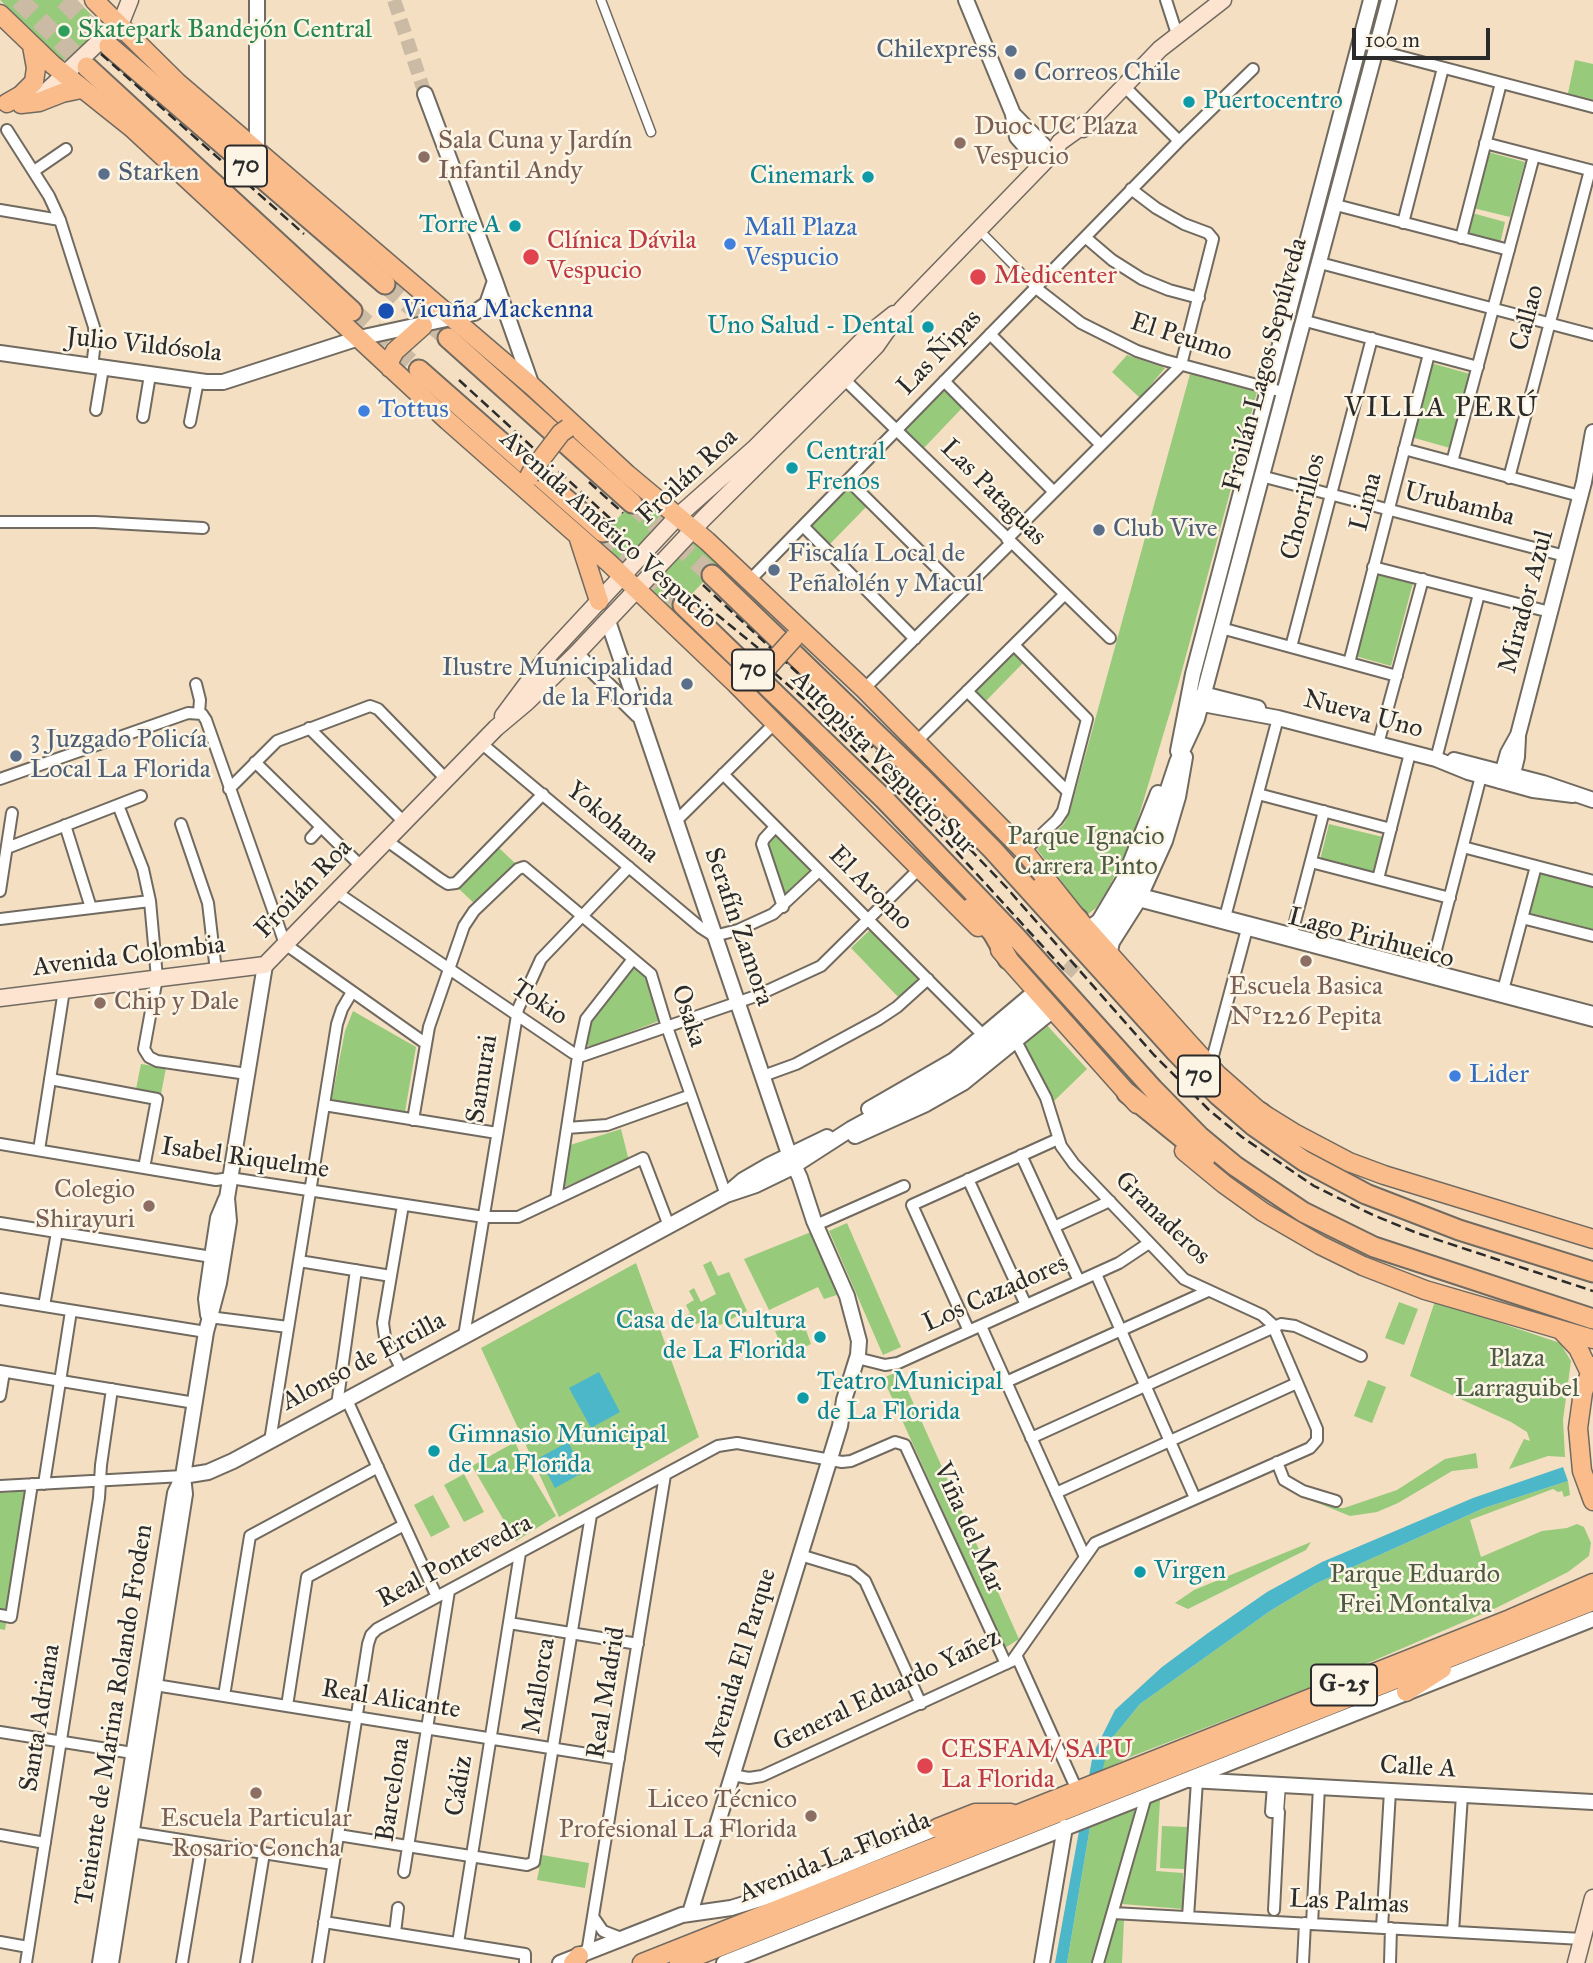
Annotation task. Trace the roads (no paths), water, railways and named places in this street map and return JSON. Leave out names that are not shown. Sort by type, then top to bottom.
[{"type":"highway","name":"70","points":[[110,46],[385,284]]},
{"type":"highway","name":"70","points":[[87,67],[352,311]]},
{"type":"highway","points":[[448,338],[632,503]]},
{"type":"highway","points":[[419,370],[603,532]]},
{"type":"highway","name":"Autopista Vespucio Sur","points":[[712,575],[882,737],[993,850],[1176,1052],[1246,1120],[1290,1152],[1334,1178],[1384,1202],[1459,1230],[1593,1272]]},
{"type":"highway","name":"Autopista Vespucio Sur","points":[[683,605],[886,800],[1009,929],[1175,1111],[1235,1166],[1289,1203],[1374,1247],[1593,1319]]},
{"type":"highway","points":[[886,800],[913,842],[988,927],[1008,959]]},
{"type":"highway","points":[[993,850],[1089,927]]},
{"type":"highway","points":[[1127,1093],[1234,1177],[1266,1195],[1289,1203]]},
{"type":"highway","points":[[1260,1112],[1318,1156],[1459,1230]]},
{"type":"main road","name":"Avenida Américo Vespucio","points":[[94,0],[184,89],[533,387],[571,426],[693,529],[749,581],[794,630],[864,689],[1024,851],[1089,927],[1109,955],[1210,1067],[1260,1112],[1314,1145],[1367,1169],[1593,1239]]},
{"type":"main road","points":[[9,104],[42,95],[117,24],[126,12],[130,0]]},
{"type":"main road","name":"Froilán Roa","points":[[496,727],[515,713],[576,654],[693,529],[876,346],[902,309],[1060,142],[1088,122],[1177,34],[1223,0]]},
{"type":"main road","name":"Avenida Américo Vespucio","points":[[0,14],[81,89],[132,128],[390,368],[530,486],[579,539],[742,683],[775,723],[1008,959],[1042,1003],[1174,1142],[1216,1177],[1263,1212],[1320,1245],[1406,1283],[1593,1339]]},
{"type":"main road","points":[[9,104],[34,82],[36,68],[32,46]]},
{"type":"main road","points":[[9,104],[39,102],[81,89]]},
{"type":"main road","name":"Froilán Roa","points":[[265,965],[496,727],[536,670],[678,516],[756,447],[869,334],[902,309]]},
{"type":"main road","points":[[390,368],[390,360],[395,351],[423,326]]},
{"type":"main road","points":[[530,486],[547,451],[571,426]]},
{"type":"main road","points":[[579,539],[599,601]]},
{"type":"main road","points":[[576,654],[578,625]]},
{"type":"main road","points":[[742,683],[759,677],[794,630]]},
{"type":"main road","name":"Avenida Colombia","points":[[0,998],[265,965]]},
{"type":"main road","points":[[1559,1329],[1578,1348],[1591,1370],[1581,1402],[1578,1442],[1582,1471],[1593,1502]]},
{"type":"main road","name":"Avenida La Florida","points":[[1107,1786],[1510,1619],[1585,1586],[1593,1575]]},
{"type":"main road","name":"Avenida La Florida","points":[[642,1963],[1021,1812],[1107,1786],[1593,1601]]},
{"type":"main road","points":[[1406,1692],[1471,1649]]},
{"type":"main road","name":"Avenida La Florida","points":[[678,1963],[1080,1794]]},
{"type":"main road","points":[[937,1828],[975,1813],[1021,1812]]},
{"type":"main road","points":[[1576,1963],[1593,1898]]},
{"type":"street","points":[[257,0],[257,151]]},
{"type":"street","points":[[601,0],[651,132]]},
{"type":"street","points":[[966,0],[1013,114],[1046,159]]},
{"type":"street","points":[[1166,0],[1177,34]]},
{"type":"street","name":"Froilán Lagos Sepúlveda","points":[[1089,927],[1117,913],[1142,867],[1177,762],[1227,576],[1268,388],[1371,0]]},
{"type":"street","name":"Froilán Lagos Sepúlveda","points":[[1195,697],[1221,628],[1227,576],[1261,476],[1389,0]]},
{"type":"street","points":[[1376,50],[1593,107]]},
{"type":"street","points":[[1403,223],[1443,68]]},
{"type":"street","name":"Las Ñipas","points":[[749,581],[1131,189],[1253,69]]},
{"type":"street","points":[[1461,237],[1501,83]]},
{"type":"street","points":[[1124,86],[1179,141]]},
{"type":"street","points":[[425,94],[533,387]]},
{"type":"street","points":[[7,130],[49,196],[60,220],[94,327],[98,367],[96,410]]},
{"type":"street","points":[[1485,143],[1592,171]]},
{"type":"street","points":[[33,171],[66,149]]},
{"type":"street","points":[[1331,153],[1339,152],[1348,158]]},
{"type":"street","points":[[1452,462],[1534,156]]},
{"type":"street","name":"Callao","points":[[1509,478],[1592,171]]},
{"type":"street","points":[[864,689],[961,593],[1054,492],[1181,365],[1213,242],[1212,236],[1169,216],[1131,189]]},
{"type":"street","points":[[1336,205],[1509,250]]},
{"type":"street","points":[[0,211],[60,220]]},
{"type":"street","name":"El Peumo","points":[[978,229],[1036,288],[1069,314],[1101,334],[1137,351],[1283,392]]},
{"type":"street","points":[[1085,237],[1112,260],[1142,279],[1199,298]]},
{"type":"street","points":[[1306,249],[1320,260],[1593,335]]},
{"type":"street","points":[[359,338],[423,326],[482,309],[491,298],[495,281]]},
{"type":"street","points":[[1303,320],[1478,366]]},
{"type":"street","points":[[990,334],[1101,445]]},
{"type":"street","name":"Julio Vildósola","points":[[0,353],[215,383],[233,380],[359,338]]},
{"type":"street","name":"Chorrillos","points":[[1290,647],[1372,338]]},
{"type":"street","name":"Lima","points":[[1349,663],[1429,354]]},
{"type":"street","points":[[143,417],[150,375]]},
{"type":"street","name":"Las Pataguas","points":[[844,379],[1110,638]]},
{"type":"street","points":[[190,422],[198,381]]},
{"type":"street","points":[[944,381],[1054,492]]},
{"type":"street","name":"Mirador Azul","points":[[1507,778],[1508,753],[1518,735],[1582,489],[1593,432]]},
{"type":"street","points":[[1404,450],[1509,478],[1582,489]]},
{"type":"street","name":"Mirador Azul","points":[[1582,489],[1593,464]]},
{"type":"street","name":"Urubamba","points":[[1261,476],[1565,556]]},
{"type":"street","points":[[848,480],[961,593]]},
{"type":"street","points":[[0,523],[95,522],[203,528]]},
{"type":"street","points":[[803,526],[915,639]]},
{"type":"street","points":[[1373,567],[1550,612]]},
{"type":"street","points":[[1378,744],[1423,579]]},
{"type":"street","points":[[1436,759],[1479,594]]},
{"type":"street","points":[[916,742],[1064,595]]},
{"type":"street","name":"Serafín Zamora","points":[[608,621],[791,1163],[847,1296],[858,1311],[867,1331],[869,1347],[861,1359],[851,1404],[840,1426]]},
{"type":"street","points":[[1221,628],[1397,676]]},
{"type":"street","points":[[1014,645],[1087,719],[1059,817],[1024,851]]},
{"type":"street","name":"Serafín Zamora","points":[[576,654],[639,716]]},
{"type":"street","points":[[196,684],[200,700],[199,713]]},
{"type":"street","points":[[967,691],[1068,792]]},
{"type":"street","name":"Nueva Uno","points":[[1195,697],[1436,759],[1480,776],[1507,778]]},
{"type":"street","points":[[229,789],[277,741],[373,706],[446,779]]},
{"type":"street","points":[[0,779],[188,713],[199,713],[206,720],[285,944],[425,1043]]},
{"type":"street","points":[[1224,920],[1278,718]]},
{"type":"street","points":[[675,822],[775,723]]},
{"type":"street","points":[[309,728],[404,822]]},
{"type":"street","name":"Froilán Lagos Sepúlveda","points":[[1109,955],[1112,942],[1139,897],[1165,841],[1185,768],[1183,741]]},
{"type":"street","name":"Froilán Lagos Sepúlveda","points":[[1089,927],[1099,921],[1124,879],[1183,741]]},
{"type":"street","name":"Yokohama","points":[[481,743],[700,927],[715,936]]},
{"type":"street","points":[[1378,879],[1410,753]]},
{"type":"street","name":"Nueva Uno","points":[[1436,759],[1462,761],[1544,792],[1593,800]]},
{"type":"street","points":[[255,762],[361,866]]},
{"type":"street","name":"El Aromo","points":[[723,774],[984,1036]]},
{"type":"street","points":[[1430,973],[1480,776]]},
{"type":"street","points":[[386,840],[448,884],[456,883],[543,794]]},
{"type":"street","points":[[1258,794],[1391,829]]},
{"type":"street","points":[[7,848],[141,796]]},
{"type":"street","points":[[118,805],[143,869],[150,901],[158,978],[144,1049],[149,1057],[157,1060],[247,1074]]},
{"type":"street","points":[[1291,937],[1324,811]]},
{"type":"street","points":[[0,891],[12,813]]},
{"type":"street","points":[[181,824],[208,903],[216,971]]},
{"type":"street","points":[[65,825],[91,908]]},
{"type":"street","points":[[311,838],[321,827]]},
{"type":"street","points":[[775,827],[762,844],[783,907]]},
{"type":"street","points":[[1463,847],[1593,881]]},
{"type":"street","points":[[1311,862],[1450,898]]},
{"type":"street","points":[[1502,992],[1536,866]]},
{"type":"street","name":"Osaka","points":[[448,970],[468,918],[518,869],[524,867],[528,870],[651,974],[726,1195]]},
{"type":"street","name":"Samurai","points":[[464,1336],[517,1015],[541,959],[629,867]]},
{"type":"street","name":"Tokio","points":[[336,892],[578,1056],[766,992],[821,966],[919,869]]},
{"type":"street","points":[[715,936],[753,924],[783,907],[819,871]]},
{"type":"street","name":"Lago Pirihueico","points":[[1139,897],[1502,992],[1593,1012]]},
{"type":"street","points":[[0,919],[150,901]]},
{"type":"street","points":[[1522,918],[1593,936]]},
{"type":"street","points":[[1210,1067],[1248,926]]},
{"type":"street","points":[[556,1199],[586,1018],[632,959]]},
{"type":"street","name":"Teniente de Marina Rolando Froden","points":[[111,1963],[131,1832],[138,1754],[155,1685],[185,1494],[183,1476],[209,1317],[206,1299],[217,1258],[218,1219],[227,1198],[265,965]]},
{"type":"street","points":[[413,1120],[425,1043],[448,970]]},
{"type":"street","points":[[763,1076],[796,1064],[879,1019],[928,979]]},
{"type":"street","points":[[39,1150],[64,990]]},
{"type":"street","points":[[270,1441],[338,1018],[352,992]]},
{"type":"street","name":"Lago Pirihueico","points":[[1502,992],[1593,1021]]},
{"type":"street","name":"Alonso de Ercilla","points":[[0,1486],[183,1476],[216,1469],[726,1195],[743,1180],[791,1163],[954,1060],[984,1036],[1042,1003]]},
{"type":"street","name":"Alonso de Ercilla","points":[[821,1144],[926,1104],[972,1077],[1016,1041],[1042,1003]]},
{"type":"street","name":"Alonso de Ercilla","points":[[821,1144],[963,1068],[1042,1003]]},
{"type":"street","name":"Granaderos","points":[[1016,1041],[1046,1098],[1058,1139],[1068,1157],[1184,1279],[1262,1315],[1274,1327]]},
{"type":"street","points":[[50,1079],[157,1099],[144,1168]]},
{"type":"street","points":[[567,1128],[607,1125],[691,1095]]},
{"type":"street","points":[[324,1105],[497,1133]]},
{"type":"street","points":[[969,1331],[912,1205],[1058,1139]]},
{"type":"street","name":"Isabel Riquelme","points":[[0,1144],[216,1180],[230,1178],[484,1217],[518,1217],[643,1158],[669,1226]]},
{"type":"street","points":[[1021,1155],[1079,1281]]},
{"type":"street","points":[[968,1179],[1026,1305]]},
{"type":"street","points":[[815,1223],[904,1186]]},
{"type":"street","points":[[1055,1227],[1110,1201]]},
{"type":"street","points":[[402,1370],[383,1328],[403,1205]]},
{"type":"street","points":[[0,1223],[217,1258]]},
{"type":"street","points":[[44,1306],[57,1232]]},
{"type":"street","name":"Los Cazadores","points":[[861,1359],[886,1366],[895,1365],[1096,1274],[1127,1259],[1150,1243]]},
{"type":"street","points":[[299,1261],[391,1276]]},
{"type":"street","points":[[356,1270],[342,1402],[377,1467],[437,1597]]},
{"type":"street","points":[[1096,1274],[1195,1498]]},
{"type":"street","points":[[1006,1382],[1208,1291]]},
{"type":"street","points":[[0,1299],[206,1332]]},
{"type":"street","points":[[0,1615],[11,1617],[60,1381],[71,1311]]},
{"type":"street","points":[[209,1317],[288,1327]]},
{"type":"street","points":[[1031,1438],[1274,1327],[1290,1324],[1362,1356]]},
{"type":"street","points":[[981,1326],[1085,1557]]},
{"type":"street","points":[[1056,1493],[1297,1383],[1274,1327]]},
{"type":"street","points":[[0,1396],[2,1372],[195,1403]]},
{"type":"street","name":"General Eduardo Yañez","points":[[732,1775],[749,1778],[762,1776],[1017,1657],[1096,1543],[1310,1448],[1317,1440],[1317,1429],[1297,1383]]},
{"type":"street","name":"Santa Adriana","points":[[26,1963],[112,1390]]},
{"type":"street","name":"Avenida El Parque","points":[[690,1913],[840,1426]]},
{"type":"street","name":"Viña del Mar","points":[[829,1460],[851,1461],[895,1442],[907,1447],[1006,1664]]},
{"type":"street","name":"Real Pontevedra","points":[[318,1963],[368,1644],[377,1629],[718,1446],[730,1443],[829,1460]]},
{"type":"street","points":[[1277,1462],[1284,1480],[1303,1491],[1336,1501]]},
{"type":"street","points":[[224,1696],[250,1536],[377,1467]]},
{"type":"street","name":"Real Madrid","points":[[580,1957],[594,1919],[664,1475]]},
{"type":"street","name":"Teniente de Marina Rolando Froden","points":[[100,1963],[138,1754],[175,1493],[183,1476]]},
{"type":"street","name":"Mallorca","points":[[472,1856],[532,1864],[535,1859],[590,1515]]},
{"type":"street","points":[[287,1706],[307,1577],[404,1525]]},
{"type":"street","name":"Cádiz","points":[[458,1943],[520,1553]]},
{"type":"street","points":[[800,1555],[853,1571],[865,1581],[921,1704]]},
{"type":"street","name":"Barcelona","points":[[404,1872],[449,1591]]},
{"type":"street","points":[[724,1963],[1593,1619]]},
{"type":"street","points":[[509,1623],[638,1644]]},
{"type":"street","points":[[1017,1657],[1080,1794]]},
{"type":"street","name":"Real Alicante","points":[[155,1685],[619,1759]]},
{"type":"street","points":[[0,1732],[138,1754]]},
{"type":"street","points":[[1236,1760],[1234,1772],[1241,1783]]},
{"type":"street","points":[[1188,1917],[1191,1780]]},
{"type":"street","name":"Calle A","points":[[1191,1780],[1593,1802]]},
{"type":"street","points":[[1274,1910],[1279,1812],[1272,1812],[1277,1785]]},
{"type":"street","points":[[1303,1963],[1309,1924],[1320,1787]]},
{"type":"street","points":[[1390,1791],[1387,1928],[1390,1963]]},
{"type":"street","points":[[1453,1932],[1462,1795]]},
{"type":"street","points":[[1098,1963],[1146,1796]]},
{"type":"street","points":[[1042,1963],[1069,1825]]},
{"type":"street","name":"Avenida La Florida","points":[[560,1963],[690,1913],[732,1908],[771,1896],[937,1828]]},
{"type":"street","points":[[131,1832],[333,1864]]},
{"type":"street","points":[[0,1835],[45,1843]]},
{"type":"street","points":[[338,1835],[472,1856]]},
{"type":"street","points":[[182,1963],[202,1843]]},
{"type":"street","points":[[246,1963],[264,1853]]},
{"type":"street","points":[[394,1933],[398,1908]]},
{"type":"street","name":"Las Palmas","points":[[1113,1913],[1582,1939]]},
{"type":"street","points":[[594,1919],[599,1928],[608,1934],[625,1938]]},
{"type":"street","points":[[324,1922],[458,1943],[525,1959]]},
{"type":"street","points":[[0,1942],[28,1947]]},
{"type":"water","points":[[599,1372],[620,1412],[591,1428],[569,1388]]},
{"type":"water","points":[[568,1442],[584,1472],[555,1488],[539,1458]]},
{"type":"water","points":[[1563,1467],[1568,1481],[1484,1508],[1315,1584],[1270,1611],[1140,1704],[1109,1742],[1090,1827],[1067,1963],[1055,1963],[1093,1754],[1115,1710],[1162,1667],[1208,1633],[1267,1592],[1322,1562],[1473,1498]]},
{"type":"tunnel","points":[[19,0],[87,67]]},
{"type":"tunnel","points":[[64,0],[109,46]]},
{"type":"tunnel","points":[[394,0],[425,94]]},
{"type":"tunnel","points":[[385,284],[448,338]]},
{"type":"tunnel","points":[[352,311],[419,370]]},
{"type":"tunnel","points":[[632,503],[712,575]]},
{"type":"tunnel","points":[[603,532],[683,605]]},
{"type":"tunnel","points":[[1052,989],[1090,947]]},
{"type":"railway","points":[[101,54],[304,234]]},
{"type":"railway","points":[[459,380],[614,522]]},
{"type":"railway","points":[[589,482],[623,513]]},
{"type":"railway","points":[[703,585],[803,678],[887,762],[1006,887],[1154,1055],[1209,1110],[1242,1137],[1314,1186],[1373,1215],[1417,1233],[1593,1291]]},
{"type":"railway","points":[[693,595],[758,648]]},
{"type":"railway","points":[[763,663],[804,699],[943,837],[1067,973]]},
{"type":"place","name":"Skatepark Bandejón Central","points":[[64,31]]},
{"type":"place","name":"Chilexpress","points":[[1011,51]]},
{"type":"place","name":"Correos Chile","points":[[1020,74]]},
{"type":"place","name":"Puertocentro","points":[[1189,102]]},
{"type":"place","name":"Duoc UC Plaza Vespucio","points":[[960,143]]},
{"type":"place","name":"Sala Cuna y Jardín Infantil Andy","points":[[424,157]]},
{"type":"place","name":"Starken","points":[[104,174]]},
{"type":"place","name":"Cinemark","points":[[868,177]]},
{"type":"place","name":"Torre A","points":[[515,226]]},
{"type":"place","name":"Mall Plaza Vespucio","points":[[730,244]]},
{"type":"place","name":"Clínica Dávila Vespucio","points":[[531,257]]},
{"type":"place","name":"Medicenter","points":[[978,277]]},
{"type":"place","name":"Vicuña Mackenna","points":[[386,311]]},
{"type":"place","name":"Uno Salud - Dental","points":[[928,327]]},
{"type":"place","name":"Tottus","points":[[364,411]]},
{"type":"place","name":"Central Frenos","points":[[792,468]]},
{"type":"place","name":"Club Vive","points":[[1099,530]]},
{"type":"place","name":"Fiscalía Local de Peñalolén y Macul","points":[[774,570]]},
{"type":"place","name":"Ilustre Municipalidad de la Florida","points":[[687,684]]},
{"type":"place","name":"3 Juzgado Policía Local La Florida","points":[[16,756]]},
{"type":"place","name":"Escuela Basica N°1226 Pepita","points":[[1306,961]]},
{"type":"place","name":"Chip y Dale","points":[[100,1003]]},
{"type":"place","name":"Lider","points":[[1455,1076]]},
{"type":"place","name":"Colegio Shirayuri","points":[[149,1206]]},
{"type":"place","name":"Casa de la Cultura de La Florida","points":[[820,1337]]},
{"type":"place","name":"Teatro Municipal de La Florida","points":[[803,1398]]},
{"type":"place","name":"Gimnasio Municipal de La Florida","points":[[434,1451]]},
{"type":"place","name":"Virgen","points":[[1140,1572]]},
{"type":"place","name":"CESFAM/ SAPU La Florida","points":[[925,1766]]},
{"type":"place","name":"Escuela Particular Rosario Concha","points":[[256,1793]]},
{"type":"place","name":"Liceo Técnico Profesional La Florida","points":[[811,1816]]},
{"type":"district","name":"VILLA PERÚ","points":[[1442,409]]},
{"type":"park label","name":"Parque Ignacio Carrera Pinto","points":[[1086,853]]},
{"type":"park label","name":"Plaza Larraguibel","points":[[1517,1375]]},
{"type":"park label","name":"Parque Eduardo Frei Montalva","points":[[1415,1591]]}]
